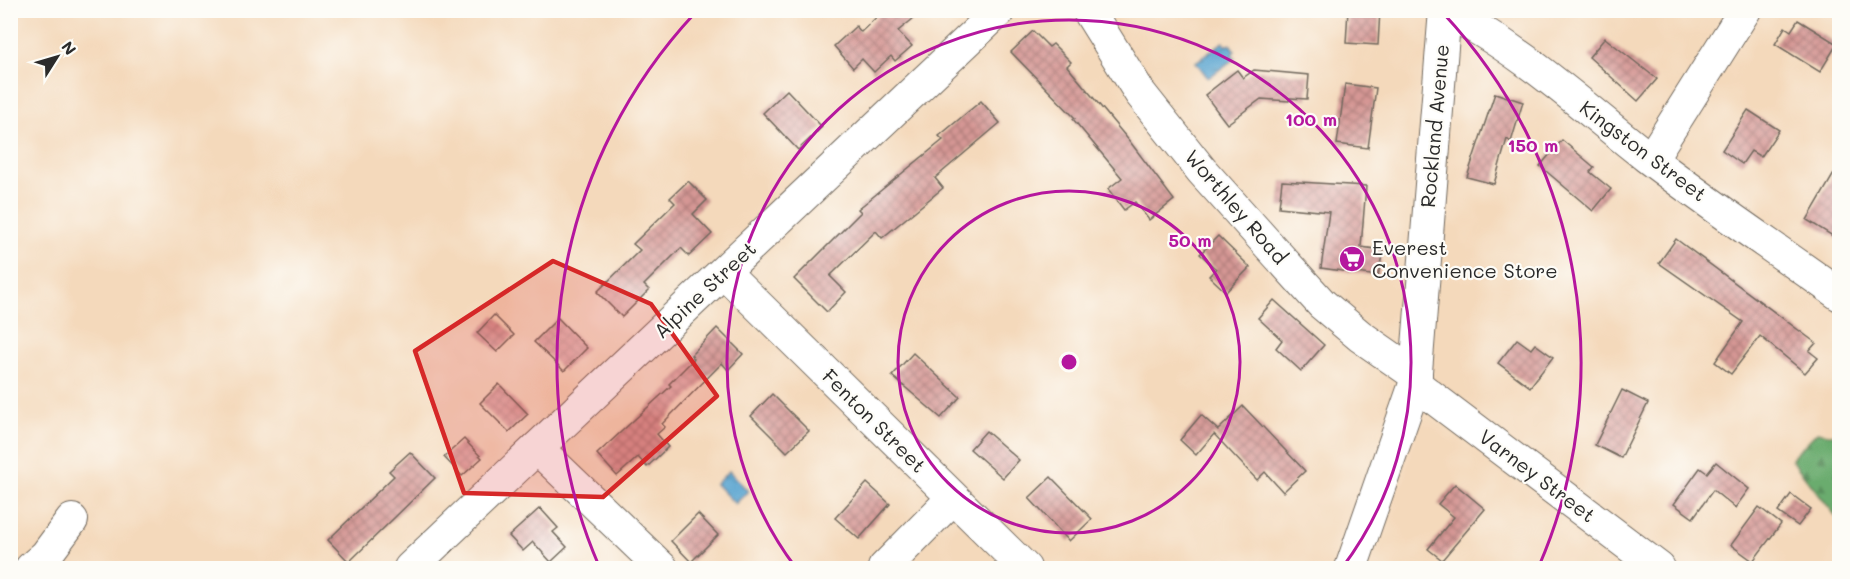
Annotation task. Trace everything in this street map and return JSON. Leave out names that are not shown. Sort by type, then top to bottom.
[{"type":"street","name":"Alpine Street","points":[[410,568],[999,10]]},
{"type":"street","name":"Worthley Road","points":[[1088,10],[1140,93],[1202,171],[1322,304],[1415,379]]},
{"type":"street","points":[[1651,159],[1745,10]]},
{"type":"street","name":"Rockland Avenue","points":[[1351,568],[1415,379],[1445,11]]},
{"type":"street","name":"Kingston Street","points":[[1445,11],[1473,25],[1521,59],[1651,159],[1839,295]]},
{"type":"street","name":"Fenton Street","points":[[724,272],[952,499],[1025,568]]},
{"type":"street","name":"Varney Street","points":[[1415,379],[1659,568]]},
{"type":"street","points":[[537,448],[662,568]]},
{"type":"street","points":[[884,568],[952,499]]},
{"type":"street","points":[[31,568],[46,555],[72,520]]},
{"type":"highlighted area","points":[[553,261],[651,304],[717,396],[603,497],[464,493],[415,351]]},
{"type":"green space","points":[[1817,432],[1839,436],[1839,520],[1791,459]]},
{"type":"water","points":[[1223,42],[1226,46],[1230,44],[1235,51],[1232,54],[1235,58],[1208,78],[1196,62]]},
{"type":"water","points":[[729,471],[748,491],[735,504],[716,484]]},
{"type":"building","points":[[884,10],[924,10],[898,31],[912,46],[895,61],[891,56],[874,72],[862,59],[853,68],[834,46],[856,26],[861,32]]},
{"type":"building","points":[[1348,10],[1380,10],[1378,45],[1346,43]]},
{"type":"building","points":[[1798,20],[1837,44],[1820,72],[1775,44],[1785,27],[1791,31]]},
{"type":"building","points":[[1033,31],[1049,47],[1053,44],[1071,62],[1067,66],[1131,143],[1174,200],[1149,220],[1135,202],[1124,210],[1108,189],[1122,178],[1073,119],[1075,118],[1011,52]]},
{"type":"building","points":[[1605,38],[1657,79],[1638,101],[1589,57]]},
{"type":"building","points":[[1237,70],[1243,78],[1254,70],[1309,75],[1307,99],[1290,98],[1289,101],[1261,99],[1227,124],[1205,95]]},
{"type":"building","points":[[1345,84],[1376,88],[1368,148],[1337,144]]},
{"type":"building","points":[[787,90],[822,127],[798,150],[763,113]]},
{"type":"building","points":[[1495,93],[1523,102],[1511,142],[1507,139],[1494,184],[1467,177]]},
{"type":"building","points":[[981,101],[1000,123],[935,178],[943,188],[882,238],[876,231],[830,276],[846,292],[827,312],[794,279],[861,212],[858,209],[943,140],[939,136]]},
{"type":"building","points":[[1748,110],[1779,130],[1761,157],[1751,151],[1742,164],[1722,150]]},
{"type":"building","points":[[1562,140],[1594,167],[1590,172],[1611,189],[1593,211],[1540,166]]},
{"type":"building","points":[[1839,165],[1839,240],[1807,220]]},
{"type":"building","points":[[688,181],[707,200],[693,214],[712,234],[689,256],[681,248],[644,285],[649,290],[622,317],[597,292],[640,250],[633,244],[675,203],[670,198]]},
{"type":"building","points":[[1282,181],[1366,186],[1361,247],[1383,250],[1378,276],[1321,268],[1329,212],[1279,207]]},
{"type":"building","points":[[1218,236],[1250,267],[1226,292],[1209,276],[1216,269],[1200,254]]},
{"type":"building","points":[[1676,239],[1816,343],[1809,351],[1818,358],[1805,373],[1760,336],[1731,374],[1715,362],[1743,322],[1659,263]]},
{"type":"building","points":[[1274,300],[1324,345],[1301,371],[1276,348],[1282,340],[1258,318]]},
{"type":"building","points":[[494,315],[514,335],[497,352],[477,333]]},
{"type":"building","points":[[558,318],[587,348],[564,371],[534,342]]},
{"type":"building","points":[[717,328],[743,354],[728,370],[722,363],[662,424],[665,427],[657,434],[668,447],[647,467],[638,457],[617,476],[597,454],[671,386],[669,384],[694,359],[691,355]]},
{"type":"building","points":[[1517,339],[1531,349],[1535,344],[1553,357],[1530,387],[1498,363]]},
{"type":"building","points":[[913,353],[960,397],[941,418],[892,376]]},
{"type":"building","points":[[499,384],[528,414],[509,432],[480,403]]},
{"type":"building","points":[[1622,390],[1648,403],[1621,458],[1595,445]]},
{"type":"building","points":[[772,394],[809,431],[787,452],[751,416]]},
{"type":"building","points":[[1243,406],[1305,471],[1283,492],[1265,472],[1257,480],[1214,434],[1196,455],[1180,440],[1201,415],[1218,430]]},
{"type":"building","points":[[986,431],[1019,460],[1003,478],[970,449]]},
{"type":"building","points":[[464,439],[482,458],[462,476],[444,457]]},
{"type":"building","points":[[410,452],[435,478],[349,562],[328,540],[394,476],[389,471]]},
{"type":"building","points":[[1716,462],[1749,489],[1735,508],[1713,490],[1693,518],[1674,504],[1700,468],[1707,473]]},
{"type":"building","points":[[1051,477],[1092,519],[1069,541],[1029,498]]},
{"type":"building","points":[[867,483],[890,504],[859,539],[835,518]]},
{"type":"building","points":[[1455,484],[1485,509],[1442,560],[1428,549],[1454,517],[1438,504]]},
{"type":"building","points":[[1791,494],[1811,509],[1798,526],[1778,512]]},
{"type":"building","points":[[1759,507],[1781,524],[1753,561],[1731,545]]},
{"type":"building","points":[[540,508],[558,528],[553,532],[567,547],[551,562],[533,542],[523,551],[509,536]]},
{"type":"building","points":[[698,514],[718,535],[691,562],[671,541]]},
{"type":"place","name":"Everest Convenience Store","points":[[1352,259]]}]
